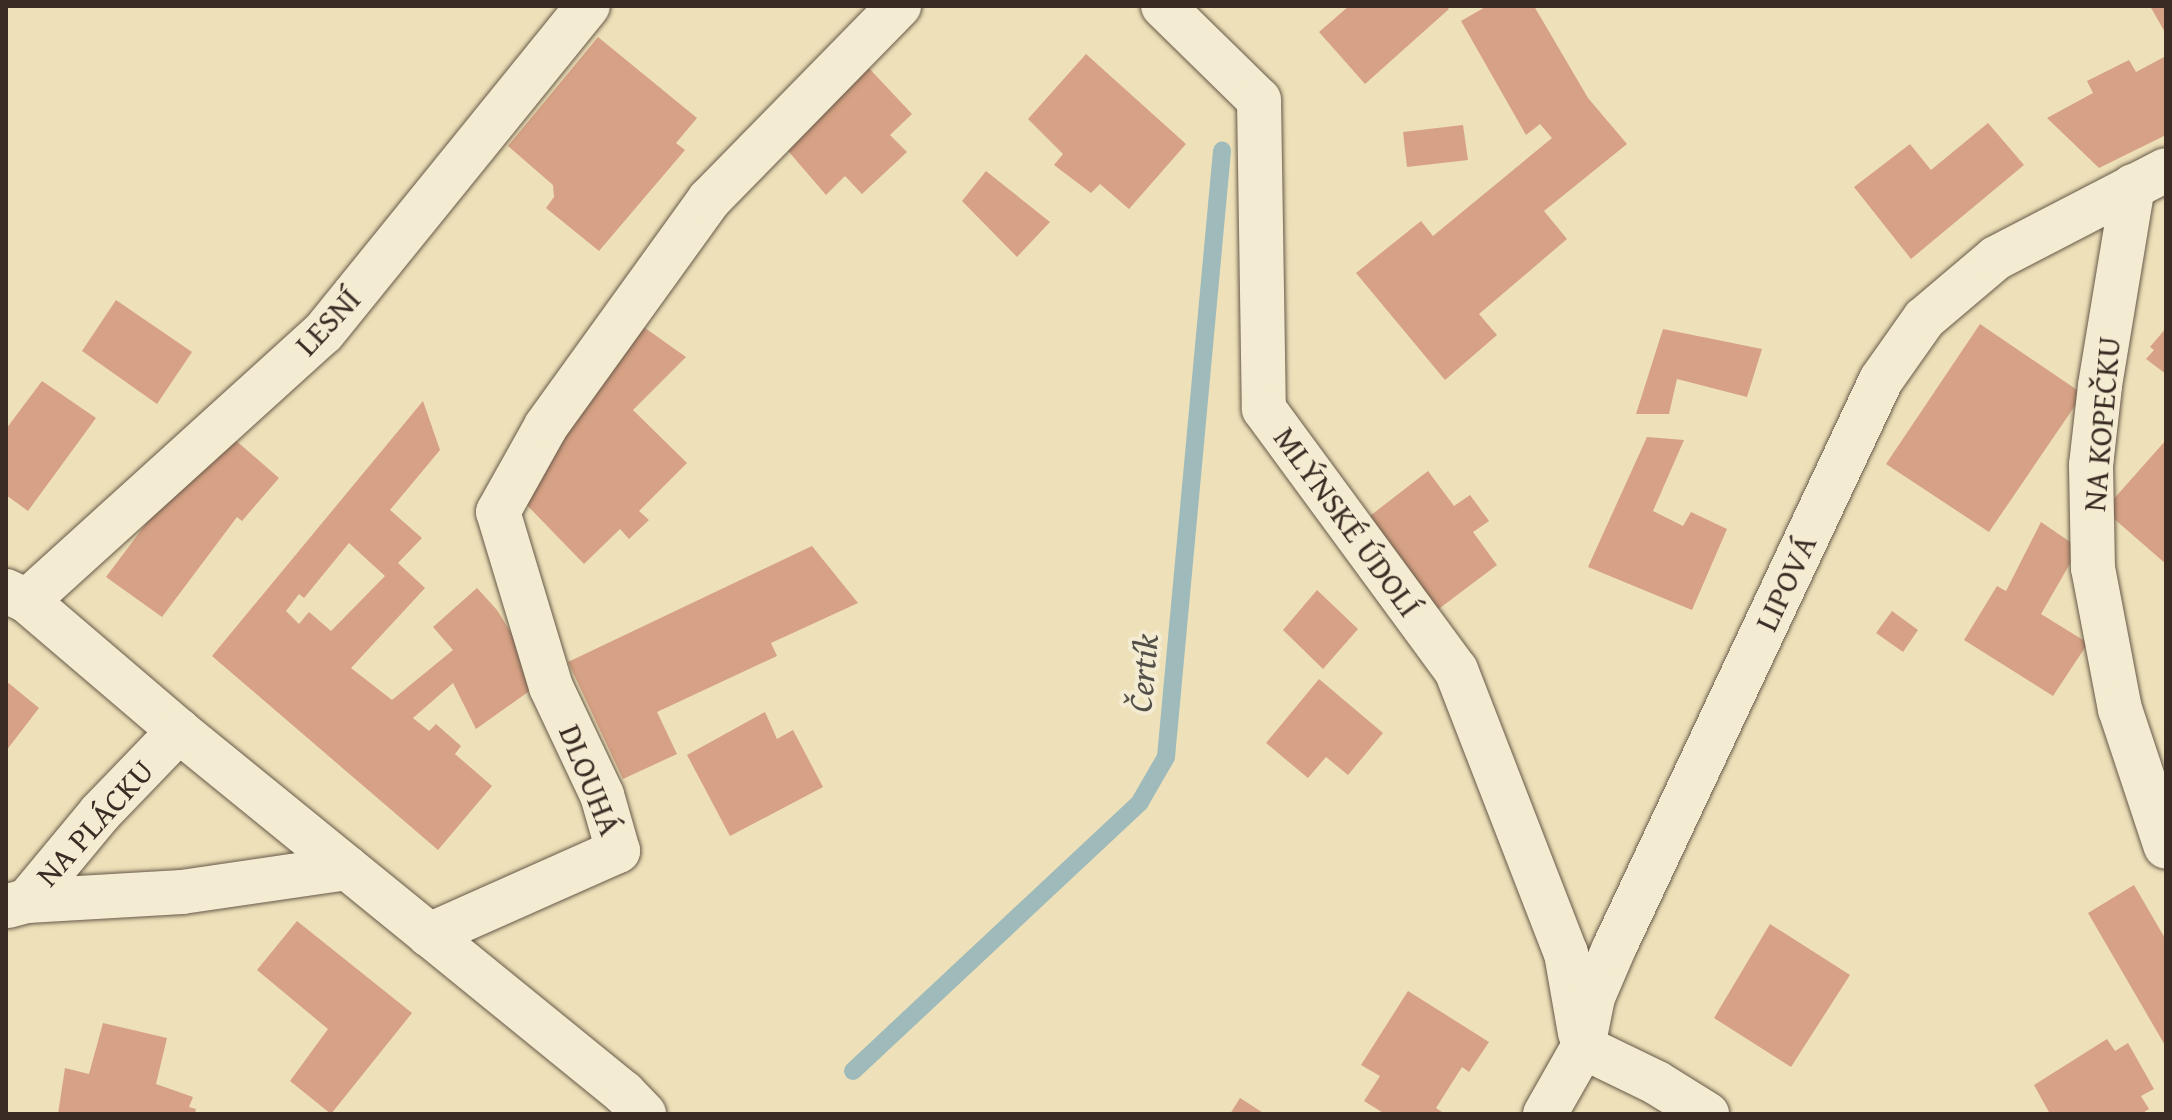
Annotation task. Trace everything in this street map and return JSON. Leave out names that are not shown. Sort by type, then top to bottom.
[{"type":"street","name":"LESNÍ","points":[[16,596],[323,333],[588,6]]},
{"type":"street","name":"DLOUHÁ","points":[[429,935],[618,851],[602,795],[551,687],[498,512],[546,426],[709,200],[899,6]]},
{"type":"street","name":"MLÝNSKÉ ÚDOLÍ","points":[[1163,6],[1259,100],[1264,409],[1456,670],[1566,953],[1583,1047]]},
{"type":"street","name":"LIPOVÁ","points":[[1545,1114],[1583,1047],[1593,997],[1614,948],[1881,380],[1924,319],[1996,258],[2150,178]]},
{"type":"street","name":"NA KOPEČKU","points":[[2150,178],[2100,386],[2091,465],[2093,568],[2120,709],[2166,847]]},
{"type":"street","points":[[16,596],[624,1093],[644,1114]]},
{"type":"street","name":"NA PLÁCKU","points":[[16,904],[179,731]]},
{"type":"street","points":[[16,904],[182,892],[347,868]]},
{"type":"street","points":[[1583,1047],[1657,1083],[1707,1114]]},
{"type":"building","points":[[1349,6],[1446,6],[1449,9],[1365,84],[1319,32]]},
{"type":"building","points":[[1487,6],[1534,6],[1588,98],[1627,144],[1544,211],[1567,239],[1479,314],[1497,335],[1445,380],[1356,273],[1421,221],[1433,236],[1552,138],[1540,124],[1526,135],[1461,21]]},
{"type":"building","points":[[2150,6],[2166,6],[2166,34]]},
{"type":"building","points":[[598,37],[697,118],[676,143],[685,150],[599,251],[546,208],[554,197],[553,185],[508,146]]},
{"type":"building","points":[[1086,54],[1186,144],[1129,209],[1100,184],[1091,193],[1054,165],[1063,154],[1028,119]]},
{"type":"building","points":[[2166,56],[2166,135],[2099,168],[2047,118],[2093,93],[2087,81],[2129,60],[2136,72]]},
{"type":"building","points":[[866,65],[912,114],[890,135],[907,152],[862,194],[845,176],[826,195],[783,145]]},
{"type":"building","points":[[1988,123],[2024,165],[1911,259],[1854,187],[1910,144],[1931,170]]},
{"type":"building","points":[[1463,125],[1468,160],[1407,167],[1403,132]]},
{"type":"building","points":[[986,171],[1050,222],[1017,257],[962,201]]},
{"type":"building","points":[[116,300],[192,352],[157,404],[82,351]]},
{"type":"building","points":[[638,323],[686,357],[633,410],[687,463],[639,511],[649,520],[629,539],[620,529],[584,564],[521,499]]},
{"type":"building","points":[[1980,324],[2083,394],[1989,532],[1886,464]]},
{"type":"building","points":[[2166,328],[2166,374],[2146,359],[2154,350],[2150,347]]},
{"type":"building","points":[[1663,329],[1762,349],[1747,397],[1677,379],[1669,414],[1636,414]]},
{"type":"building","points":[[42,381],[96,418],[28,511],[6,495],[6,429]]},
{"type":"building","points":[[423,401],[440,450],[390,510],[422,538],[398,563],[425,588],[351,668],[392,700],[453,650],[433,627],[477,588],[497,610],[524,654],[538,685],[476,729],[453,683],[413,718],[429,731],[436,724],[461,746],[455,754],[492,786],[438,850],[212,656]],"holes":[[[349,543],[385,576],[331,631],[309,612],[299,624],[286,611],[299,594],[304,598]]]},
{"type":"building","points":[[227,433],[279,478],[242,521],[237,517],[162,617],[106,577],[181,477]]},
{"type":"building","points":[[1647,437],[1684,440],[1653,511],[1683,526],[1691,512],[1727,529],[1692,610],[1588,567]]},
{"type":"building","points":[[2166,440],[2166,564],[2104,510]]},
{"type":"building","points":[[1428,471],[1454,506],[1470,495],[1489,521],[1473,532],[1497,565],[1436,611],[1366,519]]},
{"type":"building","points":[[2041,522],[2079,548],[2041,614],[2088,643],[2053,696],[1964,640],[1997,586],[2006,591]]},
{"type":"building","points":[[812,546],[858,603],[771,643],[777,656],[657,712],[677,754],[623,779],[568,662]]},
{"type":"building","points":[[1317,590],[1358,629],[1323,669],[1283,630]]},
{"type":"building","points":[[1892,611],[1918,630],[1903,652],[1876,633]]},
{"type":"building","points":[[1319,679],[1383,733],[1348,775],[1326,757],[1308,778],[1266,743]]},
{"type":"building","points":[[6,681],[39,708],[6,751]]},
{"type":"building","points":[[765,712],[777,739],[793,730],[823,787],[730,836],[687,755]]},
{"type":"building","points":[[2134,885],[2166,940],[2166,1047],[2088,913]]},
{"type":"building","points":[[297,921],[412,1013],[331,1114],[290,1081],[328,1029],[257,970]]},
{"type":"building","points":[[1770,924],[1850,975],[1791,1067],[1714,1018]]},
{"type":"building","points":[[1408,991],[1489,1042],[1469,1072],[1462,1067],[1436,1108],[1445,1114],[1385,1114],[1364,1101],[1380,1076],[1361,1065]]},
{"type":"building","points":[[103,1023],[167,1038],[156,1084],[193,1097],[189,1107],[196,1109],[195,1114],[58,1114],[65,1068],[89,1074]]},
{"type":"building","points":[[2107,1039],[2115,1051],[2128,1043],[2154,1089],[2141,1096],[2149,1109],[2141,1114],[2050,1114],[2034,1085]]},
{"type":"building","points":[[1240,1098],[1265,1114],[1230,1114]]},
{"type":"waterway","name":"Čertík","points":[[853,1071],[1140,802],[1166,757],[1222,151]]}]
